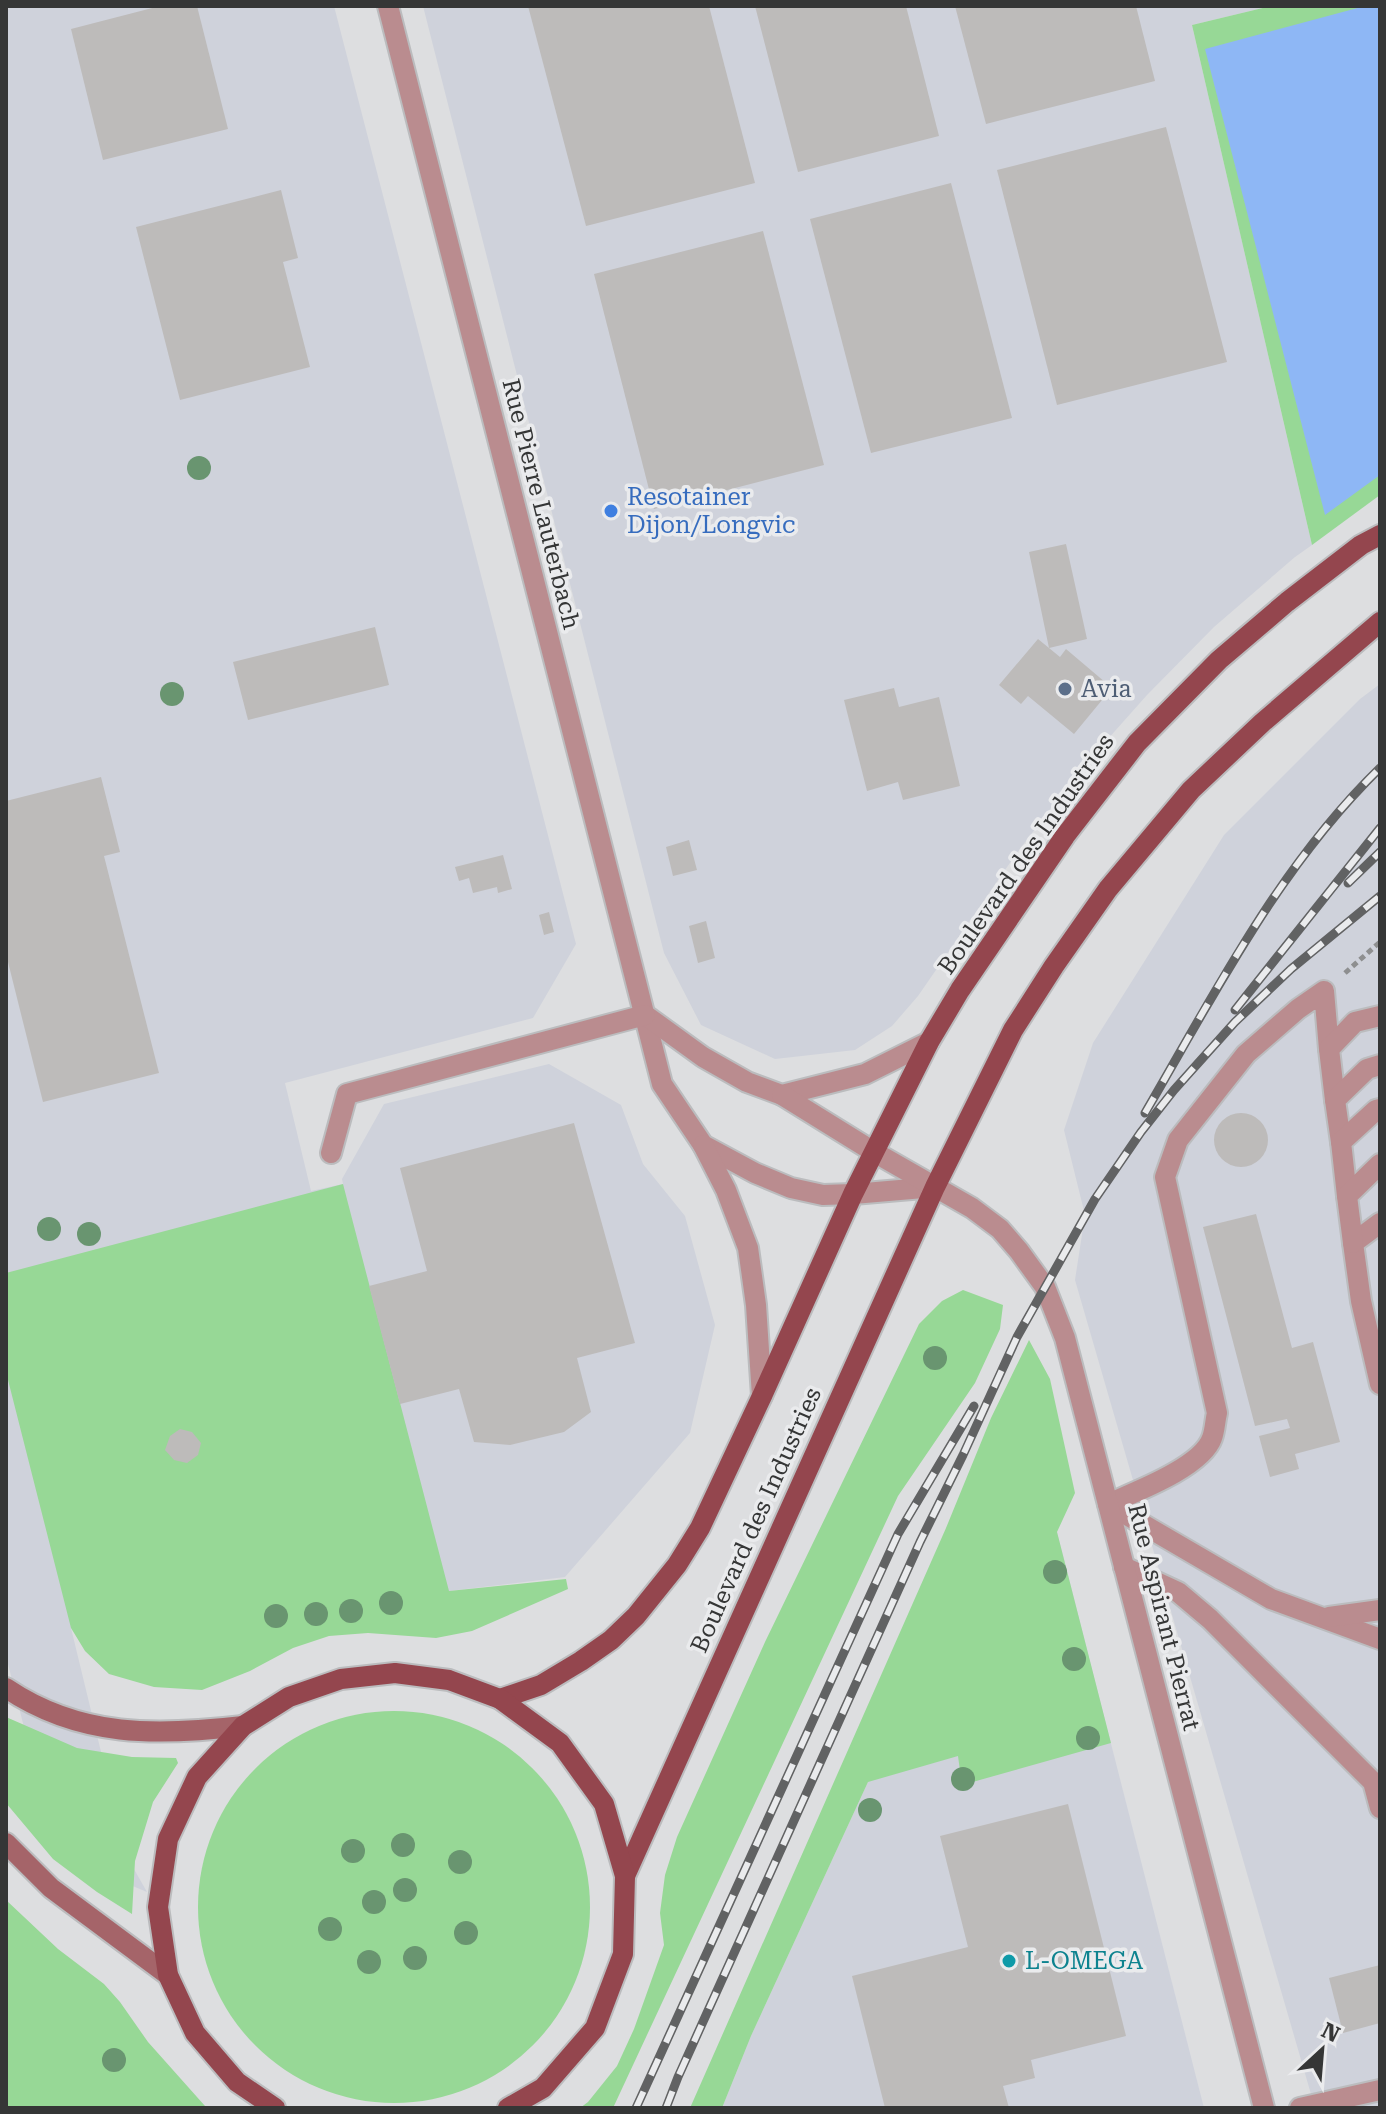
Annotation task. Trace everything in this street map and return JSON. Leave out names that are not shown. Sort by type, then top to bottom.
[{"type":"main road","name":"Boulevard des Industries","points":[[500,1699],[541,1685],[611,1640],[644,1607],[677,1565],[700,1528],[853,1194],[929,1042],[960,990],[1065,836],[1137,743],[1219,660],[1361,545],[1380,535]]},
{"type":"main road","name":"Boulevard des Industries","points":[[625,1876],[935,1187],[1013,1030],[1108,889],[1191,790],[1263,722],[1380,622]]},
{"type":"main road","points":[[275,2108],[237,2082],[195,2033],[168,1975],[158,1907],[168,1839],[197,1777],[243,1726],[289,1697],[341,1679],[395,1673],[449,1680],[500,1699],[560,1743],[604,1804],[625,1876],[623,1954],[595,2028],[543,2088],[508,2108]]},
{"type":"street","name":"Rue Pierre Lauterbach","points":[[388,6],[662,1084],[703,1145],[726,1190],[748,1248],[756,1305],[762,1396]]},
{"type":"street","points":[[1108,1504],[1189,1465],[1211,1441],[1217,1413],[1165,1177],[1178,1140],[1246,1054],[1324,991],[1361,1301],[1380,1384]]},
{"type":"street","points":[[331,1153],[347,1094],[645,1015],[703,1057],[747,1082],[782,1095],[935,1187]]},
{"type":"street","points":[[1329,1049],[1355,1022],[1380,1016]]},
{"type":"street","points":[[782,1095],[865,1074],[929,1042]]},
{"type":"street","points":[[1335,1100],[1367,1069],[1380,1065]]},
{"type":"street","points":[[1341,1142],[1380,1109]]},
{"type":"street","name":"Rue Pierre Lauterbach","points":[[703,1145],[791,1188],[823,1195],[853,1194]]},
{"type":"street","points":[[1347,1196],[1380,1164]]},
{"type":"street","points":[[853,1194],[935,1187]]},
{"type":"street","name":"Rue Aspirant Pierrat","points":[[935,1187],[972,1208],[1000,1229],[1019,1251],[1045,1287],[1065,1338],[1264,2108]]},
{"type":"street","points":[[1353,1243],[1380,1223]]},
{"type":"street","points":[[1108,1504],[1271,1599],[1380,1639]]},
{"type":"street","points":[[1124,1567],[1178,1592],[1210,1619],[1373,1782],[1380,1808]]},
{"type":"street","points":[[1322,1617],[1377,1607]]},
{"type":"street","points":[[6,1688],[55,1715],[89,1726],[185,1733],[243,1726]]},
{"type":"street","points":[[6,1843],[51,1888],[168,1975]]},
{"type":"street","points":[[1300,2108],[1380,2090]]},
{"type":"path","points":[[1324,991],[1380,942]]},
{"type":"shaded area","points":[[6,6],[334,6],[576,944],[533,1018],[285,1083],[311,1191],[343,1184],[342,1179],[384,1104],[549,1064],[621,1105],[643,1164],[685,1216],[715,1325],[690,1433],[565,1577],[71,1628],[126,1855],[147,1892],[56,1854],[6,1656]]},
{"type":"shaded area","points":[[423,6],[1271,6],[1192,25],[1312,545],[1214,627],[1147,695],[1075,776],[1014,857],[918,996],[892,1026],[855,1050],[775,1059],[701,1025],[664,953]]},
{"type":"shaded area","points":[[1380,684],[1380,2108],[1315,2108],[1075,1280],[1085,1215],[1064,1130],[1093,1043],[1224,835],[1360,699]]},
{"type":"shaded area","points":[[1057,1532],[1204,2108],[722,2108],[751,2036],[868,1782]]},
{"type":"green space","points":[[1271,6],[1380,6],[1380,495],[1312,545],[1192,25]]},
{"type":"green space","points":[[343,1184],[449,1591],[566,1579],[568,1589],[472,1631],[436,1638],[368,1633],[329,1636],[293,1648],[250,1671],[202,1690],[154,1687],[109,1674],[85,1651],[71,1628],[6,1372],[6,1273]]},
{"type":"green space","points":[[963,1290],[1003,1305],[1000,1329],[975,1383],[898,1496],[613,2108],[580,2108],[617,2066],[634,2029],[664,1945],[660,1913],[665,1875],[677,1837],[765,1642],[919,1324],[942,1301]]},
{"type":"green space","points":[[1029,1340],[1050,1379],[1075,1493],[1057,1532],[1111,1743],[962,1785],[958,1756],[868,1782],[751,2036],[722,2108],[690,2108],[946,1528],[991,1418]]},
{"type":"green space","points":[[394,1711],[432,1715],[469,1726],[503,1744],[532,1769],[557,1798],[575,1832],[586,1869],[590,1907],[586,1945],[575,1982],[557,2016],[532,2045],[503,2070],[469,2088],[432,2099],[394,2103],[356,2099],[319,2088],[285,2070],[256,2045],[231,2016],[213,1982],[202,1945],[198,1907],[202,1869],[213,1832],[231,1798],[256,1769],[285,1744],[319,1726],[356,1715]]},
{"type":"green space","points":[[6,1717],[77,1748],[132,1757],[176,1758],[178,1763],[153,1802],[135,1861],[132,1914],[53,1859],[6,1803]]},
{"type":"green space","points":[[6,1900],[58,1949],[104,1984],[148,2042],[205,2106],[212,2108],[6,2108]]},
{"type":"water","points":[[1365,6],[1380,6],[1380,475],[1325,515],[1205,49]]},
{"type":"building","points":[[160,6],[197,6],[228,129],[103,160],[71,29]]},
{"type":"building","points":[[528,6],[709,6],[755,183],[586,226]]},
{"type":"building","points":[[755,6],[906,6],[939,136],[798,172]]},
{"type":"building","points":[[955,6],[1136,6],[1155,81],[986,124]]},
{"type":"building","points":[[1166,127],[1227,362],[1057,405],[997,170]]},
{"type":"building","points":[[951,183],[1012,418],[871,453],[810,219]]},
{"type":"building","points":[[281,190],[298,258],[283,262],[310,367],[180,400],[136,227]]},
{"type":"building","points":[[763,231],[824,465],[654,509],[594,274]]},
{"type":"building","points":[[1066,544],[1087,639],[1049,648],[1029,552]]},
{"type":"building","points":[[375,627],[389,685],[248,720],[233,662]]},
{"type":"building","points":[[1038,639],[1060,657],[1066,649],[1112,688],[1074,734],[1028,696],[1021,704],[999,685]]},
{"type":"building","points":[[894,688],[899,707],[939,697],[960,786],[903,800],[898,782],[867,791],[844,700]]},
{"type":"building","points":[[101,777],[120,852],[104,856],[159,1073],[43,1102],[6,954],[6,801]]},
{"type":"building","points":[[689,840],[697,870],[673,876],[666,847]]},
{"type":"building","points":[[503,855],[512,889],[498,893],[497,887],[473,893],[469,878],[459,881],[455,867]]},
{"type":"building","points":[[549,912],[554,932],[544,935],[539,915]]},
{"type":"building","points":[[706,921],[715,958],[698,963],[689,926]]},
{"type":"building","points":[[1241,1113],[1260,1121],[1268,1140],[1260,1159],[1241,1167],[1222,1159],[1214,1140],[1222,1121]]},
{"type":"building","points":[[574,1123],[635,1343],[577,1358],[591,1412],[564,1432],[510,1445],[474,1442],[459,1389],[400,1404],[369,1286],[427,1271],[400,1168]]},
{"type":"building","points":[[1256,1214],[1292,1348],[1313,1342],[1340,1442],[1295,1454],[1299,1469],[1270,1477],[1259,1436],[1290,1428],[1287,1419],[1255,1426],[1203,1227]]},
{"type":"building","points":[[180,1429],[192,1432],[201,1443],[198,1455],[187,1463],[174,1460],[165,1450],[170,1436]]},
{"type":"building","name":"L-OMEGA","points":[[1068,1804],[1126,2036],[1031,2060],[1035,2078],[1003,2086],[1009,2108],[885,2108],[852,1976],[968,1947],[940,1836]]},
{"type":"building","points":[[1380,1965],[1380,2023],[1343,2033],[1329,1978]]},
{"type":"railway","points":[[1145,1113],[1280,888],[1344,806],[1380,768]]},
{"type":"railway","points":[[1235,1010],[1380,828]]},
{"type":"railway","points":[[1348,883],[1380,852]]},
{"type":"railway","points":[[666,2108],[920,1542],[1017,1337],[1095,1199],[1174,1090],[1235,1022],[1291,969],[1380,896]]},
{"type":"railway","points":[[636,2108],[898,1534],[974,1406]]},
{"type":"place","name":"Resotainer Dijon/Longvic","points":[[611,511]]},
{"type":"place","name":"Avia","points":[[1065,689]]},
{"type":"place","name":"L-OMEGA","points":[[1009,1961]]}]
